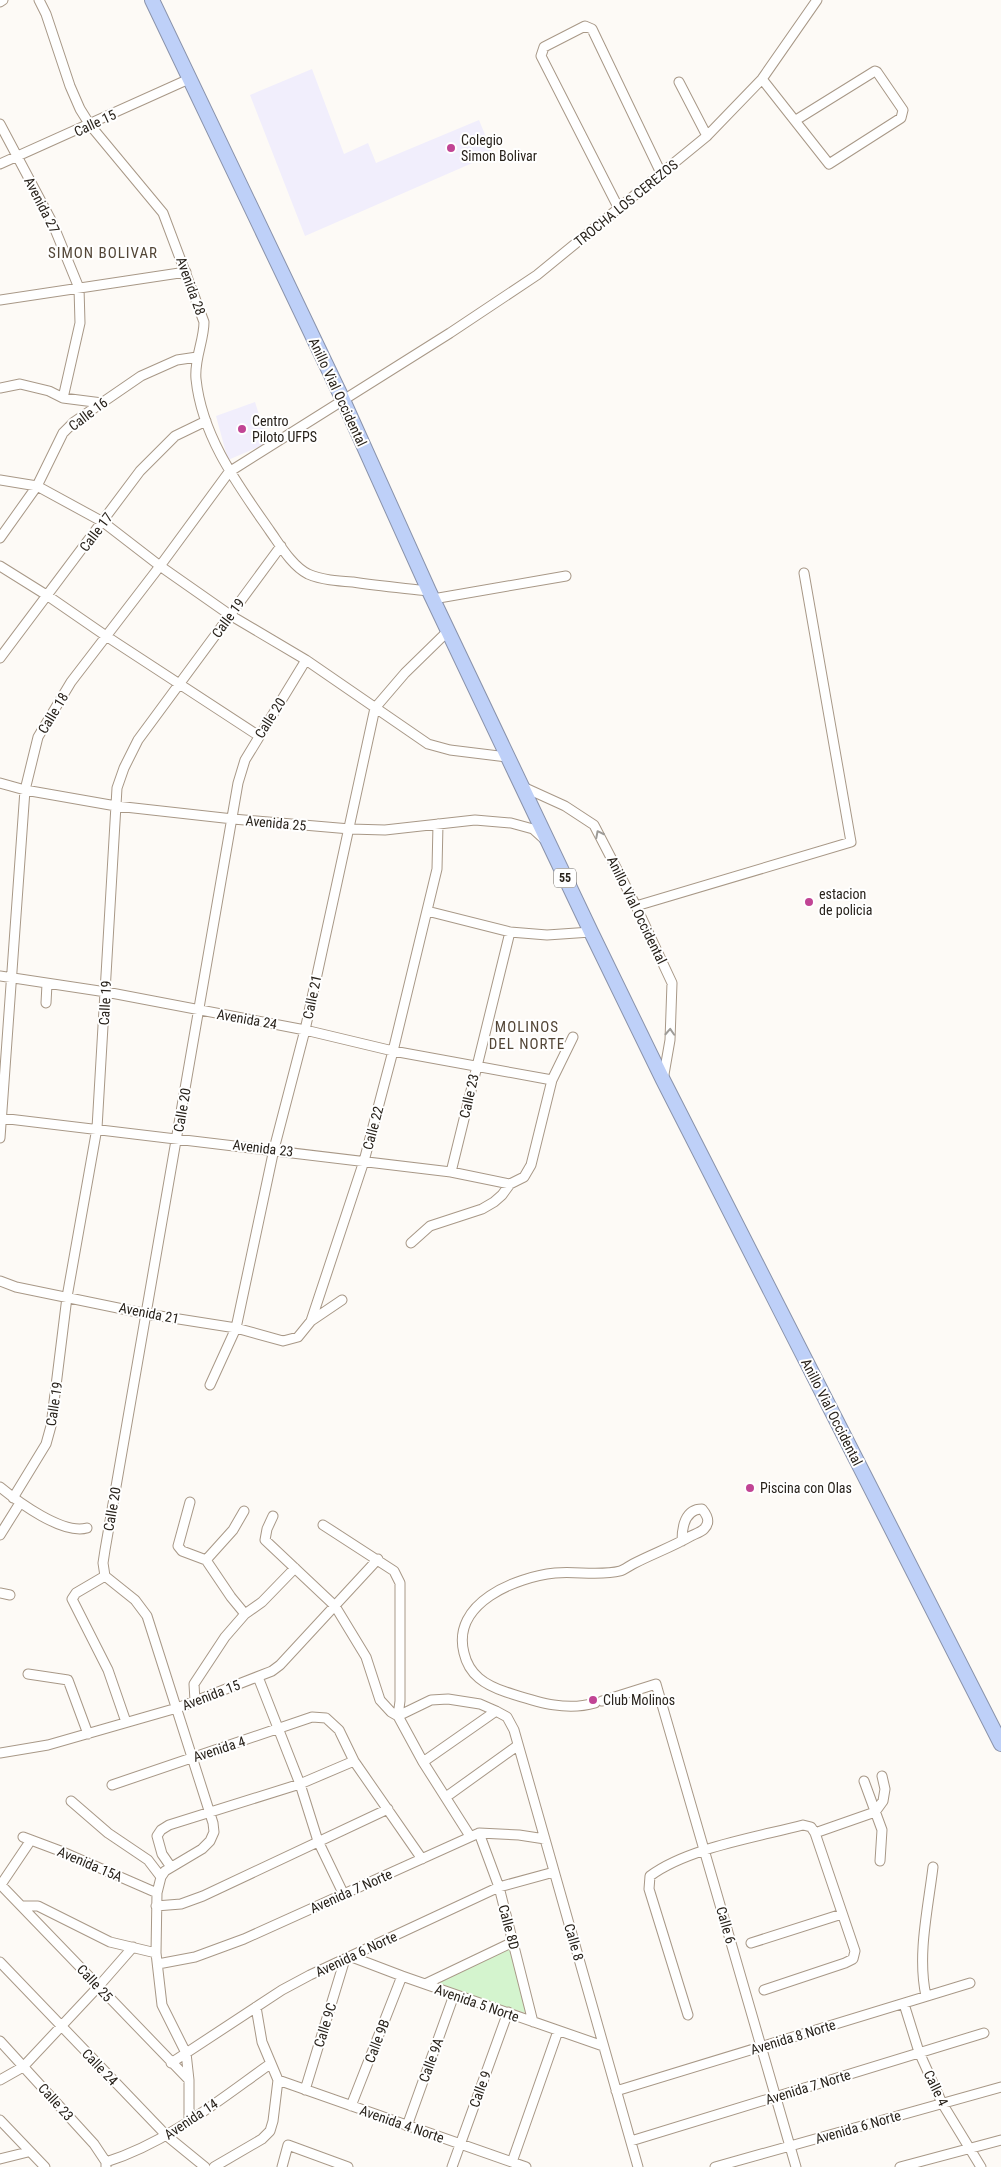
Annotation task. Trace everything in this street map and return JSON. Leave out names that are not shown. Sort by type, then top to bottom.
[{"type":"highway","name":"Anillo Vial Occidental","points":[[152,0],[343,400],[507,757],[663,1080],[1001,1744]]},
{"type":"street","name":"Avenida 28","points":[[39,0],[55,37],[70,86],[90,126],[163,213],[204,322],[204,336],[197,357],[196,378],[206,421],[229,472],[298,567],[307,573],[324,579],[431,595],[566,576]]},
{"type":"street","name":"TROCHA LOS CEREZOS","points":[[343,400],[450,333],[537,275],[707,136],[762,79],[817,0]]},
{"type":"street","points":[[618,207],[541,56],[544,47],[585,26],[592,29],[661,173]]},
{"type":"street","points":[[762,79],[830,164],[901,118],[903,110],[878,72],[875,71],[796,120]]},
{"type":"street","name":"Calle 15","points":[[0,164],[90,126],[189,79]]},
{"type":"street","points":[[679,82],[707,136]]},
{"type":"street","name":"Avenida 27","points":[[0,124],[52,222],[79,288]]},
{"type":"street","points":[[0,300],[186,272]]},
{"type":"street","points":[[63,398],[80,322],[79,288]]},
{"type":"street","name":"Calle 16","points":[[0,538],[37,486],[63,433],[74,422],[141,376],[176,360],[197,357]]},
{"type":"street","points":[[0,388],[20,384],[48,391],[63,398],[102,403]]},
{"type":"street","name":"Calle 18","points":[[0,1138],[25,790],[33,752],[44,725],[72,682],[229,472],[343,400]]},
{"type":"street","name":"Calle 17","points":[[0,658],[140,471],[175,436],[206,421]]},
{"type":"street","points":[[0,480],[37,486],[103,522],[160,566],[230,615],[306,660],[428,744],[450,750],[507,757]]},
{"type":"street","name":"Calle 19","points":[[17,1501],[46,1444],[51,1426],[67,1297],[97,1128],[117,788],[131,754],[157,713],[180,685],[281,546]]},
{"type":"street","points":[[0,566],[259,736]]},
{"type":"street","points":[[636,906],[851,842],[804,573]]},
{"type":"street","name":"Calle 21","points":[[210,1385],[236,1328],[274,1149],[305,1030],[375,708],[405,673],[448,631]]},
{"type":"street","name":"Calle 20","points":[[106,1576],[103,1563],[105,1550],[238,783],[245,760],[306,660]]},
{"type":"street","name":"Avenida 25","points":[[0,783],[25,790],[116,806],[350,829],[385,830],[475,820],[511,823],[533,829],[548,843]]},
{"type":"street","name":"Anillo Vial Occidental","points":[[521,786],[565,806],[594,825],[636,906],[672,983],[670,1040],[663,1080]]},
{"type":"street","name":"Calle 22","points":[[298,1337],[311,1321],[364,1161],[437,869],[438,824]]},
{"type":"street","points":[[427,911],[510,932],[548,935],[591,932]]},
{"type":"street","name":"Calle 23","points":[[451,1172],[510,932]]},
{"type":"street","name":"Avenida 24","points":[[0,976],[106,992],[552,1080]]},
{"type":"street","points":[[46,1003],[47,984]]},
{"type":"street","points":[[411,1243],[430,1226],[482,1209],[494,1202],[510,1184],[524,1177],[531,1165],[552,1080],[573,1037]]},
{"type":"street","name":"Avenida 23","points":[[1,1118],[274,1149],[451,1172],[510,1184]]},
{"type":"street","name":"Avenida 21","points":[[0,1281],[16,1287],[147,1314],[236,1328],[283,1341],[298,1337]]},
{"type":"street","points":[[311,1321],[342,1300]]},
{"type":"street","points":[[0,1487],[17,1501],[67,1528],[86,1528]]},
{"type":"street","points":[[0,1536],[17,1501]]},
{"type":"street","points":[[190,1502],[178,1546],[182,1551],[206,1560],[245,1614]]},
{"type":"street","points":[[206,1560],[233,1530],[244,1511]]},
{"type":"street","points":[[273,1516],[267,1529],[265,1540],[335,1606],[366,1658],[380,1700],[391,1712],[398,1716],[423,1762],[470,1836]]},
{"type":"street","points":[[323,1525],[394,1571],[400,1583],[400,1701],[398,1716]]},
{"type":"street","name":"Calle 6","points":[[682,1541],[621,1571],[553,1573],[517,1582],[488,1598],[473,1611],[465,1624],[462,1638],[463,1651],[468,1665],[478,1680],[498,1690],[561,1707],[598,1702],[656,1684],[796,2167]]},
{"type":"street","name":"Avenida 15","points":[[0,1753],[32,1748],[88,1734],[177,1708],[272,1672],[378,1559]]},
{"type":"street","points":[[195,1701],[194,1684],[225,1637],[245,1614],[262,1602],[294,1568]]},
{"type":"street","points":[[126,1722],[108,1670],[72,1599],[76,1593],[106,1576],[135,1600],[148,1616],[162,1667],[210,1812],[214,1832],[210,1841],[202,1849],[171,1867],[161,1877],[157,1893],[156,1953],[162,2005],[186,2053],[189,2080],[189,2120]]},
{"type":"street","points":[[0,1593],[10,1596]]},
{"type":"street","points":[[28,1674],[68,1680],[88,1734]]},
{"type":"street","points":[[258,1677],[300,1784],[318,1841],[344,1895]]},
{"type":"street","points":[[398,1716],[431,1700],[448,1699],[480,1704],[496,1712],[423,1762]]},
{"type":"street","name":"Calle 8","points":[[496,1712],[507,1717],[514,1730],[638,2167]]},
{"type":"street","name":"Avenida 4","points":[[112,1785],[312,1717],[326,1718],[338,1730],[354,1761]]},
{"type":"street","points":[[446,1797],[517,1746]]},
{"type":"street","points":[[171,1867],[162,1854],[157,1836],[169,1825],[300,1784],[354,1761],[422,1859]]},
{"type":"street","points":[[815,1833],[875,1812],[883,1801],[885,1789],[882,1776]]},
{"type":"street","points":[[864,1781],[882,1830],[880,1861]]},
{"type":"street","points":[[71,1801],[108,1833],[148,1860],[161,1877]]},
{"type":"street","points":[[156,1906],[181,1904],[190,1901],[388,1808]]},
{"type":"street","points":[[688,2015],[649,1888],[650,1876],[662,1867],[704,1851],[804,1825],[811,1828],[815,1833],[855,1952],[853,1959],[764,1990]]},
{"type":"street","name":"Avenida 7 Norte","points":[[158,1964],[195,1957],[218,1950],[479,1833],[519,1835],[545,1839]]},
{"type":"street","name":"Calle 8D","points":[[479,1833],[499,1887],[533,2022]]},
{"type":"street","name":"Avenida 15A","points":[[0,1886],[27,1838],[157,1893]]},
{"type":"street","points":[[926,1996],[922,1960],[933,1867]]},
{"type":"street","name":"Avenida 6 Norte","points":[[171,2063],[289,1987],[499,1887],[554,1872]]},
{"type":"street","name":"Calle 25","points":[[0,1886],[22,1906],[189,2080]]},
{"type":"street","points":[[22,1906],[38,1906],[110,1942],[156,1953]]},
{"type":"street","points":[[751,1943],[842,1914]]},
{"type":"street","points":[[425,1984],[513,1942]]},
{"type":"street","points":[[0,2080],[23,2066],[62,2027],[133,1947]]},
{"type":"street","name":"Avenida 5 Norte","points":[[349,1958],[603,2046]]},
{"type":"street","name":"Calle 9C","points":[[305,2090],[349,1958]]},
{"type":"street","name":"Calle 24","points":[[0,1962],[167,2136],[205,2167]]},
{"type":"street","name":"Calle 9B","points":[[351,2106],[402,1976]]},
{"type":"street","name":"Avenida 8 Norte","points":[[616,2090],[970,1983]]},
{"type":"street","name":"Calle 9A","points":[[407,2126],[454,1995]]},
{"type":"street","name":"Calle 4","points":[[904,2004],[919,2052],[942,2103],[982,2167]]},
{"type":"street","points":[[214,2167],[262,2139],[270,2131],[278,2080],[262,2042],[256,2007]]},
{"type":"street","name":"Calle 9","points":[[452,2167],[508,2012]]},
{"type":"street","points":[[512,2162],[558,2031]]},
{"type":"street","name":"Avenida 7 Norte","points":[[631,2141],[984,2033]]},
{"type":"street","name":"Calle 23","points":[[0,2041],[94,2144],[106,2165]]},
{"type":"street","name":"Avenida 14","points":[[106,2165],[167,2136],[270,2064]]},
{"type":"street","name":"Avenida 4 Norte","points":[[278,2080],[526,2167]]},
{"type":"street","name":"Avenida 6 Norte","points":[[714,2167],[1001,2087]]},
{"type":"street","points":[[0,2120],[44,2167]]},
{"type":"street","points":[[900,2167],[1001,2140]]},
{"type":"street","points":[[282,2167],[288,2145],[348,2167]]},
{"type":"street","points":[[0,2160],[28,2152]]},
{"type":"shaded area","name":"Colegio Simon Bolivar","points":[[312,69],[344,154],[368,143],[376,163],[479,120],[493,154],[305,236],[250,95]]},
{"type":"shaded area","name":"Centro Piloto UFPS","points":[[255,402],[268,443],[228,460],[216,416]]},
{"type":"green space","points":[[511,1947],[526,2013],[433,1984]]},
{"type":"place","name":"Colegio Simon Bolivar","points":[[451,148]]},
{"type":"place","name":"Centro Piloto UFPS","points":[[242,429]]},
{"type":"place","name":"estacion de policia","points":[[809,902]]},
{"type":"place","name":"Piscina con Olas","points":[[750,1488]]},
{"type":"place","name":"Club Molinos","points":[[593,1700]]},
{"type":"district","name":"SIMON BOLIVAR","points":[[103,253]]},
{"type":"district","name":"MOLINOS DEL NORTE","points":[[527,1036]]}]
